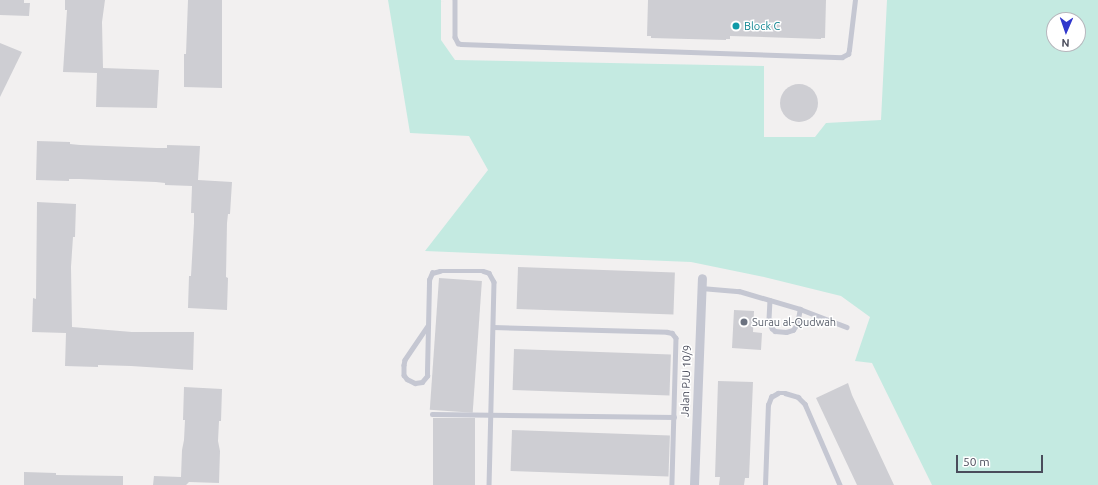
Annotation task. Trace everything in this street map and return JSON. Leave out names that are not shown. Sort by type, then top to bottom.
[{"type":"street","name":"Jalan PJU 10/9","points":[[694,485],[702,278]]},
{"type":"lane","points":[[455,0],[455,37],[458,43],[461,44],[842,57],[848,54],[849,50],[856,0]]},
{"type":"lane","points":[[428,326],[405,360],[404,375],[407,379],[415,383],[422,382],[427,376],[429,280],[432,273],[440,270],[483,271],[489,273],[494,282],[489,485]]},
{"type":"lane","points":[[701,288],[739,291],[800,309],[847,327]]},
{"type":"lane","points":[[770,300],[769,321],[775,331],[786,332],[793,330],[797,324],[800,309]]},
{"type":"lane","points":[[492,327],[672,333],[676,338],[672,485]]},
{"type":"lane","points":[[765,485],[768,405],[771,397],[778,393],[785,393],[798,397],[805,404],[840,485]]},
{"type":"lane","points":[[432,414],[674,417]]},
{"type":"green space","points":[[388,0],[441,0],[441,40],[455,60],[764,66],[764,137],[815,137],[826,123],[881,120],[887,0],[1098,0],[1098,485],[932,485],[872,363],[855,361],[870,317],[841,296],[764,277],[691,262],[425,251],[488,170],[469,136],[410,133]]},
{"type":"building","points":[[0,0],[24,0],[24,3],[30,3],[29,16],[0,15]]},
{"type":"building","points":[[65,0],[105,0],[102,22],[103,68],[159,70],[157,108],[96,107],[97,73],[63,72],[67,10],[65,10]]},
{"type":"building","points":[[188,0],[222,0],[222,88],[184,87],[184,54],[186,54]]},
{"type":"building","name":"Block C","points":[[648,0],[826,0],[825,38],[730,36],[730,39],[726,40],[651,38],[651,36],[647,36]]},
{"type":"building","points":[[0,43],[22,52],[0,97]]},
{"type":"building","points":[[795,84],[803,84],[813,89],[817,96],[817,110],[813,117],[803,122],[795,122],[785,117],[783,114],[780,107],[780,99],[785,89],[788,87]]},
{"type":"building","points":[[37,141],[70,142],[70,144],[80,145],[157,148],[167,148],[167,145],[200,146],[198,180],[232,182],[230,214],[228,214],[227,223],[227,310],[188,308],[189,276],[191,276],[194,223],[194,213],[191,213],[192,186],[165,185],[165,183],[156,182],[79,179],[69,179],[69,181],[36,180]]},
{"type":"building","points":[[37,202],[76,204],[75,237],[73,237],[71,267],[72,327],[132,332],[194,332],[193,370],[131,366],[65,366],[66,333],[32,332],[33,298],[36,299]]},
{"type":"building","points":[[518,267],[675,272],[673,314],[517,309]]},
{"type":"building","points":[[439,278],[482,281],[473,413],[430,410]]},
{"type":"building","name":"Surau al-Qudwah","points":[[734,310],[754,311],[753,332],[762,333],[761,350],[732,348]]},
{"type":"building","points":[[514,349],[671,354],[669,395],[513,390]]},
{"type":"building","points":[[718,381],[753,382],[749,478],[745,478],[744,485],[719,485],[720,477],[715,477]]},
{"type":"building","points":[[848,383],[852,395],[894,485],[857,485],[816,398]]},
{"type":"building","points":[[184,387],[222,389],[221,421],[219,421],[218,441],[220,451],[219,483],[189,482],[186,485],[153,485],[154,476],[181,477],[185,420],[183,420]]},
{"type":"building","points":[[433,418],[475,418],[475,485],[433,485]]},
{"type":"building","points":[[512,430],[670,436],[668,476],[511,471]]},
{"type":"building","points":[[24,472],[56,473],[56,475],[123,476],[123,485],[24,485]]},
{"type":"place","name":"Block C","points":[[736,26]]},
{"type":"place","name":"Surau al-Qudwah","points":[[744,322]]}]
